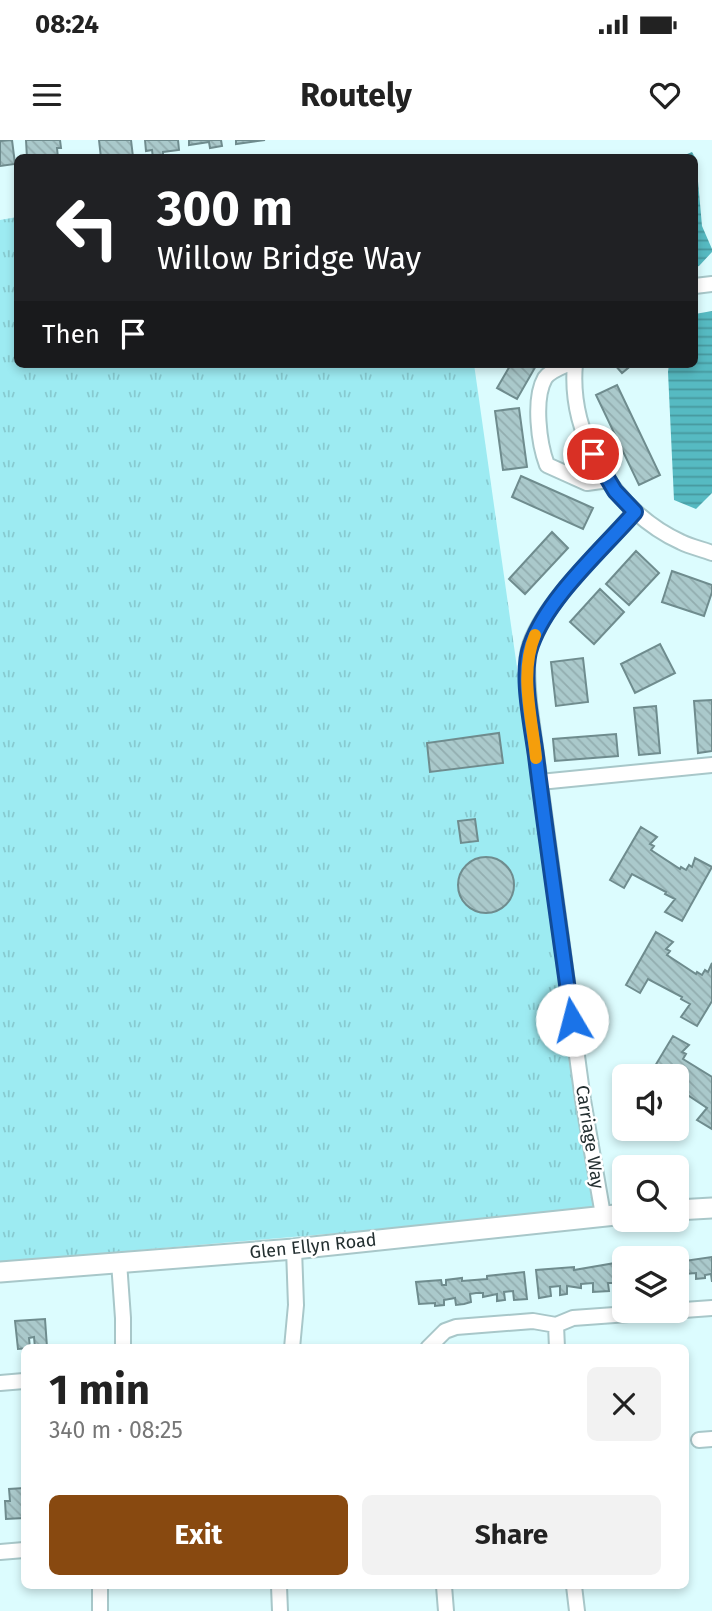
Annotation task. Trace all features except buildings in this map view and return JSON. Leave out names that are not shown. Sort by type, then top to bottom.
[{"type":"street","points":[[557,368],[545,378],[537,411],[547,465],[587,483],[608,480]]},
{"type":"street","points":[[575,368],[578,411],[583,430],[599,467],[608,480],[635,512],[676,539],[712,553]]},
{"type":"street","name":"Carriage Way","points":[[603,1215],[583,1100],[528,693],[529,649],[552,604],[635,512]]},
{"type":"street","points":[[540,782],[712,765]]},
{"type":"street","points":[[689,1209],[712,1208]]},
{"type":"street","name":"Glen Ellyn Road","points":[[0,1272],[294,1249],[612,1215]]},
{"type":"street","points":[[292,1344],[296,1305],[294,1249]]},
{"type":"street","points":[[118,1262],[123,1344]]},
{"type":"street","points":[[431,1344],[445,1331],[456,1327],[533,1321],[556,1325],[573,1318],[712,1308]]},
{"type":"street","points":[[556,1325],[557,1344]]},
{"type":"street","points":[[0,1384],[21,1381]]},
{"type":"street","points":[[0,1552],[21,1550]]},
{"type":"street","points":[[100,1589],[100,1611]]},
{"type":"street","points":[[279,1589],[280,1611]]},
{"type":"street","points":[[444,1589],[446,1611]]},
{"type":"street","points":[[574,1589],[577,1611]]},
{"type":"green space","points":[[14,218],[14,368],[475,368],[594,1211],[0,1262],[0,220]]},
{"type":"shaded area","points":[[698,181],[702,226],[712,249],[699,266]]},
{"type":"shaded area","points":[[712,311],[712,493],[696,509],[674,500],[668,372],[668,368],[698,368],[698,313]]},
{"type":"slow traffic","points":[[535,635],[529,649],[528,684],[536,758]]},
{"type":"route","points":[[572,1020],[532,724],[528,666],[529,649],[552,604],[635,512],[615,491],[593,454]]}]
